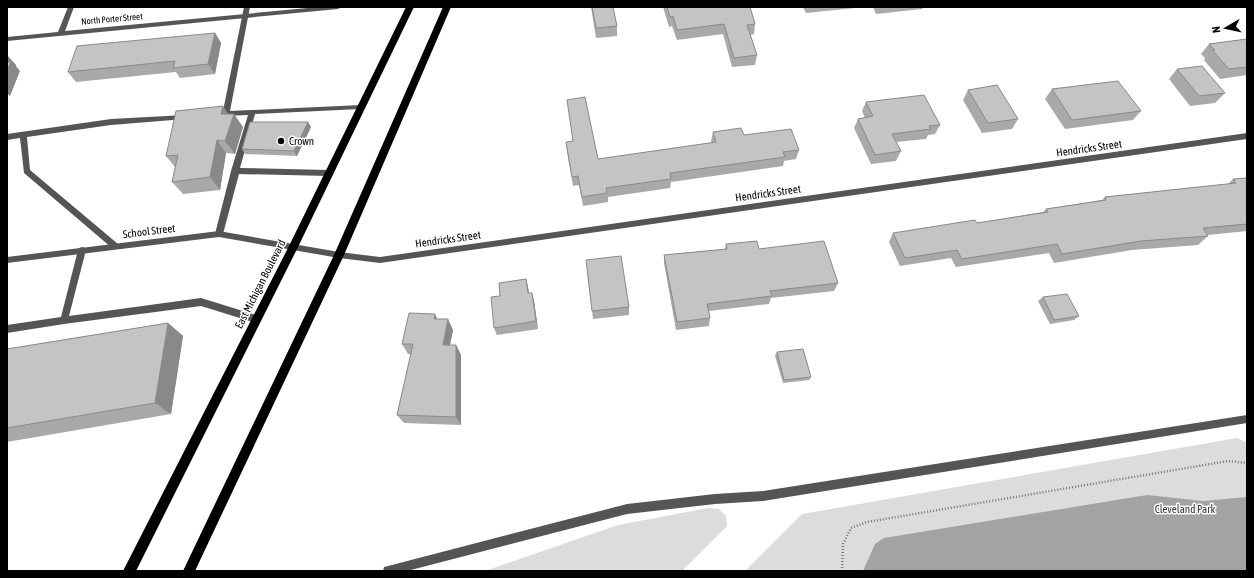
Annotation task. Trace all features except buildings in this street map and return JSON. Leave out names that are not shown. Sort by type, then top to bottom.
[{"type":"main road","name":"East Michigan Boulevard","points":[[129,571],[293,247],[410,7]]},
{"type":"main road","points":[[189,571],[338,255],[447,7]]},
{"type":"street","points":[[61,33],[71,7]]},
{"type":"street","points":[[226,114],[248,7]]},
{"type":"street","name":"North Porter Street","points":[[7,39],[338,7]]},
{"type":"street","points":[[210,115],[361,107]]},
{"type":"street","points":[[219,234],[252,112]]},
{"type":"street","points":[[7,137],[111,122],[195,116]]},
{"type":"street","points":[[23,135],[27,171],[115,246]]},
{"type":"street","name":"Hendricks Street","points":[[293,247],[338,255],[380,260],[1247,136]]},
{"type":"street","points":[[235,171],[329,173]]},
{"type":"street","name":"School Street","points":[[7,260],[219,234],[293,247]]},
{"type":"street","points":[[64,320],[82,250]]},
{"type":"street","points":[[7,329],[201,302],[256,319]]},
{"type":"street","points":[[388,571],[626,509],[715,499],[763,496],[1247,419]]},
{"type":"path","points":[[842,571],[843,544],[851,528],[867,522],[1228,461],[1247,463]]},
{"type":"green space","name":"Cleveland Park","points":[[1237,438],[1247,443],[1247,571],[745,571],[802,514]]},
{"type":"green space","points":[[708,508],[719,509],[726,516],[727,526],[682,571],[485,571],[618,525]]},
{"type":"shaded area","points":[[1147,495],[1203,501],[1247,497],[1247,571],[863,571],[875,544],[884,538]]},
{"type":"place","name":"Crown","points":[[281,141]]}]
